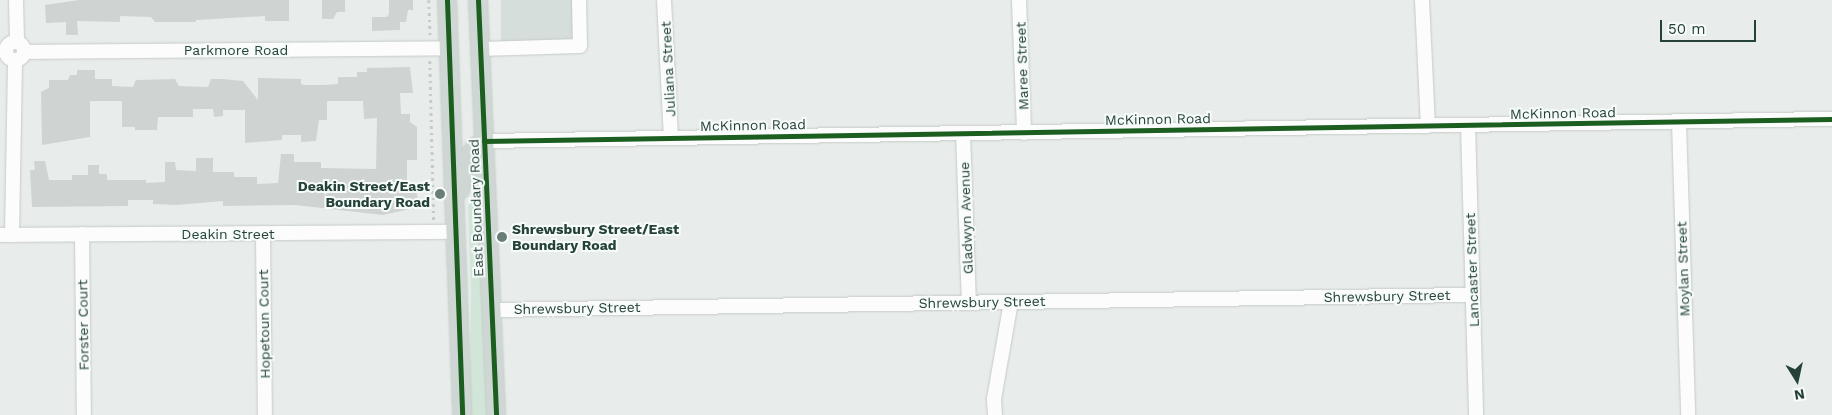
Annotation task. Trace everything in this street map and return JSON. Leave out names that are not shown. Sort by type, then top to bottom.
[{"type":"main road","name":"East Boundary Road","points":[[447,0],[462,415]]},
{"type":"main road","name":"East Boundary Road","points":[[478,0],[496,415]]},
{"type":"main road","points":[[455,202],[470,156],[475,147],[484,142]]},
{"type":"main road","points":[[455,202],[486,194]]},
{"type":"street","points":[[6,235],[9,52],[16,0]]},
{"type":"street","points":[[480,49],[580,46],[579,0]]},
{"type":"street","name":"Juliana Street","points":[[664,0],[671,138]]},
{"type":"street","name":"Maree Street","points":[[1019,0],[1024,132]]},
{"type":"street","points":[[1422,0],[1428,126]]},
{"type":"street","name":"Parkmore Road","points":[[9,52],[448,48]]},
{"type":"street","name":"McKinnon Road","points":[[484,142],[1832,119]]},
{"type":"street","name":"Moylan Street","points":[[1679,122],[1688,415]]},
{"type":"street","name":"Lancaster Street","points":[[1468,125],[1476,415]]},
{"type":"street","name":"Gladwyn Avenue","points":[[963,133],[970,302]]},
{"type":"street","name":"Deakin Street","points":[[6,235],[456,232]]},
{"type":"street","name":"Forster Court","points":[[82,234],[84,415]]},
{"type":"street","name":"Hopetoun Court","points":[[263,234],[265,415]]},
{"type":"street","name":"Shrewsbury Street","points":[[492,310],[1472,294]]},
{"type":"street","points":[[995,415],[994,398],[1011,302]]},
{"type":"path","points":[[425,220],[435,220],[429,0]]},
{"type":"path","points":[[420,35],[430,48]]},
{"type":"path","points":[[421,61],[430,48]]},
{"type":"shaded area","points":[[501,0],[584,0],[584,52],[501,52]]},
{"type":"green space","points":[[472,200],[479,202],[489,415],[469,415],[471,294],[468,206]]},
{"type":"building","points":[[79,0],[289,0],[289,21],[265,21],[265,16],[196,20],[196,22],[155,22],[151,17],[120,16],[120,22],[77,21],[78,35],[66,35],[66,22],[46,23],[45,5]]},
{"type":"building","points":[[322,0],[345,0],[345,12],[337,12],[333,19],[322,19]]},
{"type":"building","points":[[389,0],[413,0],[413,10],[408,10],[406,22],[400,22],[400,30],[372,31],[372,17],[387,17],[389,14]]},
{"type":"building","points":[[410,67],[413,93],[400,93],[401,114],[410,114],[410,122],[417,127],[417,160],[407,160],[407,185],[415,184],[419,207],[383,215],[295,205],[223,206],[223,201],[176,205],[153,204],[153,200],[128,200],[128,206],[32,207],[30,170],[35,170],[34,161],[45,161],[49,180],[72,180],[72,175],[88,175],[88,165],[99,165],[99,174],[107,174],[107,180],[146,180],[146,183],[165,182],[165,162],[175,162],[176,170],[196,171],[196,158],[213,158],[213,172],[234,172],[234,177],[257,177],[257,184],[278,183],[281,154],[294,154],[294,162],[321,162],[321,168],[376,169],[377,118],[364,119],[363,101],[327,101],[327,120],[319,120],[316,141],[301,142],[301,135],[282,135],[282,140],[245,143],[245,110],[223,110],[223,116],[214,117],[213,109],[193,109],[193,117],[158,117],[157,130],[135,130],[135,127],[122,127],[122,101],[90,101],[90,137],[42,145],[41,92],[49,88],[49,80],[68,80],[70,75],[77,75],[77,70],[95,70],[95,79],[112,79],[112,86],[133,87],[136,80],[175,79],[179,86],[208,87],[211,79],[223,79],[243,81],[258,100],[258,78],[301,79],[301,84],[305,85],[325,85],[338,84],[338,77],[357,77],[357,72],[367,72],[367,68]]},
{"type":"cycle path","points":[[447,0],[462,415]]},
{"type":"cycle path","points":[[478,0],[496,415]]},
{"type":"cycle path","points":[[484,141],[1832,119]]},
{"type":"place","name":"Deakin Street/East Boundary Road","points":[[440,194]]},
{"type":"place","name":"Shrewsbury Street/East Boundary Road","points":[[502,237]]}]
